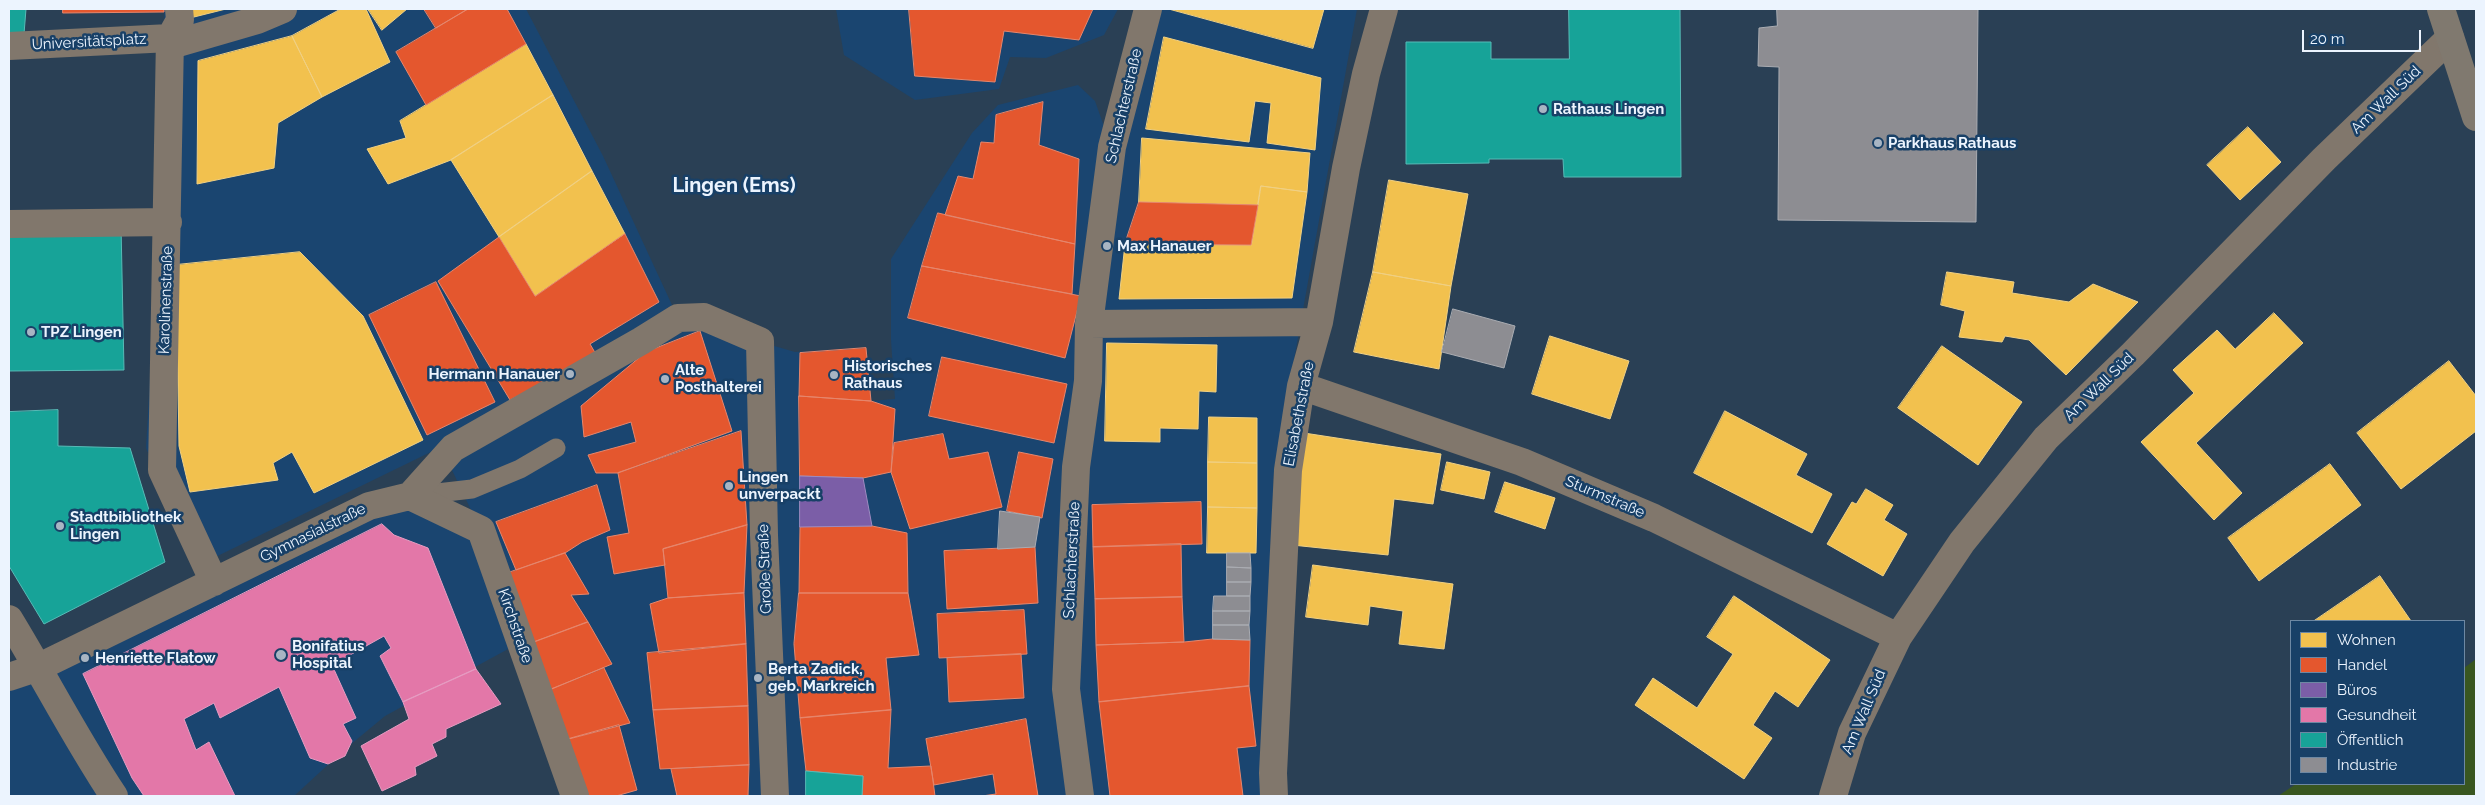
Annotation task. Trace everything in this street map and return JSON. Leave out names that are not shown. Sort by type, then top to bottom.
[{"type":"main road","points":[[2441,9],[2476,117]]},
{"type":"street","name":"Karolinenstraße","points":[[180,9],[180,20],[170,41],[162,470],[214,582]]},
{"type":"street","name":"Universitätsplatz","points":[[9,46],[170,41],[257,20],[283,9]]},
{"type":"street","name":"Schlachterstraße","points":[[1080,796],[1066,689],[1076,467],[1088,381],[1089,324],[1112,147],[1148,9]]},
{"type":"street","name":"Elisabethstraße","points":[[1274,796],[1273,773],[1288,470],[1301,386],[1319,322],[1346,168],[1366,74],[1384,9]]},
{"type":"street","name":"Am Wall Süd","points":[[1833,796],[1852,734],[1898,637],[1962,542],[2046,438],[2133,354],[2324,159],[2450,38]]},
{"type":"street","points":[[9,224],[168,222]]},
{"type":"street","name":"Große Straße","points":[[410,496],[453,448],[678,318],[704,317],[760,341],[764,534],[775,796]]},
{"type":"street","points":[[1089,324],[1319,322]]},
{"type":"street","name":"Sturmstraße","points":[[1301,386],[1522,462],[1654,518],[1898,637]]},
{"type":"street","name":"Gymnasialstraße","points":[[9,677],[38,667],[369,506],[410,496]]},
{"type":"street","name":"Kirchstraße","points":[[410,496],[482,530],[575,796]]},
{"type":"street","points":[[9,619],[83,749],[114,796]]},
{"type":"lane","points":[[410,496],[472,489],[520,469],[556,448]]},
{"type":"shaded area","points":[[164,9],[526,9],[603,156],[678,318],[795,352],[866,348],[871,401],[895,399],[891,340],[891,259],[972,133],[998,105],[1078,85],[1095,101],[1111,146],[1148,9],[1357,9],[1274,471],[1261,773],[1262,796],[576,796],[471,510],[441,447],[197,566],[146,448],[167,77]]},
{"type":"shaded area","points":[[836,9],[1118,9],[1104,35],[1046,58],[1010,57],[999,89],[915,100],[844,55]]},
{"type":"shaded area","name":"Bonifatius Hospital","points":[[410,496],[481,530],[521,642],[385,716],[344,750],[294,796],[9,796],[9,677]]},
{"type":"green space","points":[[2476,659],[2476,796],[2278,796],[2294,785],[2465,785],[2465,667]]},
{"type":"building: Wohnen","points":[[189,9],[226,9],[190,18]]},
{"type":"building: Wohnen","points":[[341,9],[366,9],[390,62],[322,97],[292,36]]},
{"type":"building: Wohnen","points":[[368,9],[407,9],[382,30]]},
{"type":"building: Wohnen","points":[[1169,9],[1324,9],[1313,48]]},
{"type":"building: Wohnen","points":[[292,36],[322,97],[278,123],[274,168],[197,184],[198,61]]},
{"type":"building: Wohnen","points":[[1164,37],[1321,78],[1315,150],[1267,143],[1271,103],[1255,101],[1249,142],[1146,129]]},
{"type":"building: Wohnen","points":[[526,44],[553,95],[451,160],[388,184],[367,149],[406,138],[400,121]]},
{"type":"building: Wohnen","points":[[553,95],[592,171],[499,237],[451,160]]},
{"type":"building: Wohnen","points":[[2248,127],[2281,162],[2240,200],[2207,165]]},
{"type":"building: Wohnen","points":[[1142,138],[1310,153],[1307,192],[1261,186],[1258,205],[1139,202]]},
{"type":"building: Wohnen","points":[[592,171],[625,234],[535,296],[499,237]]},
{"type":"building: Wohnen","points":[[1389,180],[1468,194],[1451,286],[1373,272]]},
{"type":"building: Wohnen","points":[[1261,186],[1307,192],[1292,298],[1119,299],[1125,244],[1251,245]]},
{"type":"building: Wohnen","points":[[300,252],[363,316],[423,440],[314,493],[292,452],[273,463],[278,480],[190,492],[179,446],[176,265]]},
{"type":"building: Wohnen","points":[[1373,272],[1451,286],[1439,369],[1354,352]]},
{"type":"building: Wohnen","points":[[1947,272],[2014,282],[2012,293],[2069,302],[2093,284],[2138,302],[2066,375],[2029,340],[2005,336],[2002,342],[1959,337],[1965,311],[1941,305]]},
{"type":"building: Wohnen","points":[[2274,313],[2303,343],[2196,443],[2242,493],[2214,520],[2141,442],[2194,393],[2173,370],[2217,330],[2235,349]]},
{"type":"building: Wohnen","points":[[1550,336],[1629,361],[1610,419],[1532,394]]},
{"type":"building: Wohnen","points":[[1107,343],[1217,345],[1216,392],[1199,391],[1198,429],[1160,428],[1160,442],[1105,441]]},
{"type":"building: Wohnen","points":[[1942,346],[2022,402],[1978,465],[1898,408]]},
{"type":"building: Wohnen","points":[[2449,361],[2476,396],[2476,431],[2401,489],[2357,433]]},
{"type":"building: Wohnen","points":[[1725,411],[1807,454],[1796,475],[1832,494],[1812,533],[1694,473]]},
{"type":"building: Wohnen","points":[[1209,417],[1257,418],[1257,463],[1208,462]]},
{"type":"building: Wohnen","points":[[1304,433],[1441,454],[1433,504],[1394,499],[1388,555],[1292,545]]},
{"type":"building: Wohnen","points":[[1208,462],[1257,463],[1257,508],[1208,507]]},
{"type":"building: Wohnen","points":[[1447,462],[1490,472],[1484,499],[1441,490]]},
{"type":"building: Wohnen","points":[[2330,464],[2361,505],[2259,581],[2228,538]]},
{"type":"building: Wohnen","points":[[1505,482],[1555,498],[1545,529],[1495,512]]},
{"type":"building: Wohnen","points":[[1866,489],[1893,505],[1884,520],[1907,534],[1883,576],[1827,544],[1852,502],[1856,504]]},
{"type":"building: Wohnen","points":[[1208,507],[1257,508],[1256,553],[1207,553]]},
{"type":"building: Wohnen","points":[[1313,565],[1453,584],[1444,649],[1399,644],[1403,611],[1370,606],[1368,625],[1306,617]]},
{"type":"building: Wohnen","points":[[2380,576],[2410,620],[2315,620]]},
{"type":"building: Wohnen","points":[[1734,596],[1830,660],[1798,707],[1775,691],[1753,725],[1772,738],[1744,779],[1635,705],[1653,678],[1697,708],[1733,654],[1707,637]]},
{"type":"building: Handel","points":[[63,9],[164,9],[164,12],[63,13]]},
{"type":"building: Handel","points":[[424,9],[468,9],[436,28]]},
{"type":"building: Handel","points":[[468,9],[507,9],[526,44],[426,105],[396,52]]},
{"type":"building: Handel","points":[[909,9],[1093,9],[1079,40],[1004,31],[995,82],[915,76]]},
{"type":"building: Handel","points":[[1043,102],[1039,145],[1079,159],[1075,244],[945,215],[958,176],[973,179],[981,142],[994,143],[996,115]]},
{"type":"building: Handel","points":[[1139,202],[1258,205],[1251,245],[1125,244]]},
{"type":"building: Handel","points":[[938,213],[1075,244],[1072,294],[922,266]]},
{"type":"building: Handel","points":[[625,234],[659,302],[590,344],[597,356],[510,400],[438,281],[499,237],[535,296]]},
{"type":"building: Handel","points":[[922,266],[1081,296],[1065,358],[908,318]]},
{"type":"building: Handel","points":[[436,282],[495,402],[427,435],[369,315]]},
{"type":"building: Handel","name":"Alte Posthalterei","points":[[700,331],[732,431],[618,473],[596,473],[588,455],[636,442],[631,422],[584,437],[581,406],[646,352]]},
{"type":"building: Handel","name":"Historisches Rathaus","points":[[866,348],[871,401],[799,396],[800,353]]},
{"type":"building: Handel","points":[[942,357],[1067,384],[1054,443],[929,416]]},
{"type":"building: Handel","points":[[799,396],[871,401],[895,409],[891,472],[863,478],[800,476]]},
{"type":"building: Handel","points":[[741,431],[747,525],[663,549],[665,565],[614,574],[607,537],[629,533],[618,473]]},
{"type":"building: Handel","points":[[943,434],[949,459],[988,452],[1002,507],[910,529],[891,472],[894,443]]},
{"type":"building: Handel","points":[[1019,452],[1053,459],[1042,518],[1007,511]]},
{"type":"building: Handel","points":[[597,485],[610,530],[582,542],[565,553],[516,570],[496,522]]},
{"type":"building: Handel","points":[[1201,502],[1202,544],[1093,547],[1092,505]]},
{"type":"building: Handel","points":[[747,525],[744,593],[668,598],[663,549]]},
{"type":"building: Handel","points":[[872,526],[907,533],[908,593],[799,593],[800,527]]},
{"type":"building: Handel","points":[[1181,544],[1182,597],[1095,599],[1093,547]]},
{"type":"building: Handel","points":[[1035,547],[1038,603],[947,609],[944,551]]},
{"type":"building: Handel","points":[[565,553],[589,594],[571,595],[588,622],[534,642],[508,573]]},
{"type":"building: Handel","points":[[744,593],[746,644],[659,653],[650,604],[668,598]]},
{"type":"building: Handel","points":[[799,593],[908,593],[919,655],[886,658],[891,710],[800,718],[794,644]]},
{"type":"building: Handel","points":[[1182,597],[1184,642],[1096,645],[1095,599]]},
{"type":"building: Handel","points":[[1024,610],[1027,654],[939,658],[937,614]]},
{"type":"building: Handel","points":[[588,622],[612,664],[547,691],[529,644]]},
{"type":"building: Handel","points":[[1213,639],[1250,640],[1249,686],[1099,702],[1096,645],[1184,642]]},
{"type":"building: Handel","points":[[746,644],[748,706],[653,710],[647,653]]},
{"type":"building: Handel","points":[[1021,654],[1024,698],[949,702],[947,658]]},
{"type":"building: Handel","points":[[604,668],[630,723],[565,740],[547,691]]},
{"type":"building: Handel","points":[[1249,686],[1256,746],[1237,748],[1243,796],[1110,796],[1099,702]]},
{"type":"building: Handel","points":[[748,706],[749,765],[660,769],[653,710]]},
{"type":"building: Handel","points":[[891,710],[888,768],[931,766],[935,796],[862,796],[863,776],[806,771],[800,718]]},
{"type":"building: Handel","points":[[1026,719],[1038,796],[982,796],[996,794],[993,774],[934,785],[926,739]]},
{"type":"building: Handel","points":[[619,725],[637,790],[616,796],[585,796],[565,740]]},
{"type":"building: Handel","points":[[749,765],[748,796],[677,796],[671,769]]},
{"type":"building: Büros","points":[[800,476],[863,478],[872,526],[800,527]]},
{"type":"building: Gesundheit","points":[[382,524],[394,535],[428,548],[476,669],[403,702],[380,656],[391,648],[384,636],[332,665],[356,718],[343,724],[352,741],[345,756],[328,764],[310,758],[279,687],[220,718],[214,703],[184,719],[196,750],[209,742],[235,796],[144,796],[132,778],[83,674]]},
{"type":"building: Gesundheit","points":[[476,669],[501,704],[446,729],[446,737],[432,744],[437,756],[415,767],[416,775],[382,791],[361,746],[409,719],[403,702]]},
{"type":"building: Öffentlich","points":[[9,9],[26,9],[24,34],[9,33]]},
{"type":"building: Öffentlich","name":"Rathaus Lingen","points":[[1569,9],[1680,9],[1681,177],[1564,177],[1563,159],[1489,159],[1489,163],[1406,164],[1406,42],[1491,42],[1491,59],[1569,59]]},
{"type":"building: Öffentlich","points":[[121,225],[124,370],[9,371],[9,226]]},
{"type":"building: Öffentlich","points":[[58,410],[58,446],[130,448],[165,562],[44,624],[9,566],[9,412]]},
{"type":"building: Öffentlich","points":[[806,771],[863,776],[862,796],[806,796]]},
{"type":"building: Industrie","name":"Parkhaus Rathaus","points":[[1777,9],[1978,9],[1976,222],[1778,220],[1779,67],[1758,66],[1759,28],[1777,26]]},
{"type":"building: Industrie","points":[[1453,309],[1515,326],[1504,368],[1442,352]]},
{"type":"building: Industrie","points":[[1000,511],[1040,517],[1035,547],[998,549]]},
{"type":"building: Industrie","points":[[1227,553],[1250,553],[1251,568],[1227,567]]},
{"type":"building: Industrie","points":[[1227,567],[1251,568],[1251,582],[1227,582]]},
{"type":"building: Industrie","points":[[1227,582],[1251,582],[1250,596],[1227,596]]},
{"type":"building: Industrie","points":[[1214,596],[1250,596],[1250,611],[1213,611]]},
{"type":"building: Industrie","points":[[1213,611],[1250,611],[1249,625],[1213,625]]},
{"type":"building: Industrie","points":[[1213,625],[1249,625],[1250,640],[1213,639]]},
{"type":"place","name":"Rathaus Lingen","points":[[1543,109]]},
{"type":"place","name":"Parkhaus Rathaus","points":[[1878,143]]},
{"type":"place","name":"Max Hanauer","points":[[1107,246]]},
{"type":"place","name":"TPZ Lingen","points":[[31,332]]},
{"type":"place","name":"Hermann Hanauer","points":[[570,374]]},
{"type":"place","name":"Historisches Rathaus","points":[[834,375]]},
{"type":"place","name":"Alte Posthalterei","points":[[665,379]]},
{"type":"place","name":"Lingen unverpackt","points":[[729,486]]},
{"type":"place","name":"Stadtbibliothek Lingen","points":[[60,526]]},
{"type":"place","name":"Bonifatius Hospital","points":[[281,655]]},
{"type":"place","name":"Henriette Flatow","points":[[85,658]]},
{"type":"place","name":"Berta Zadick, geb. Markreich","points":[[758,678]]},
{"type":"district","name":"Lingen (Ems)","points":[[734,186]]}]
